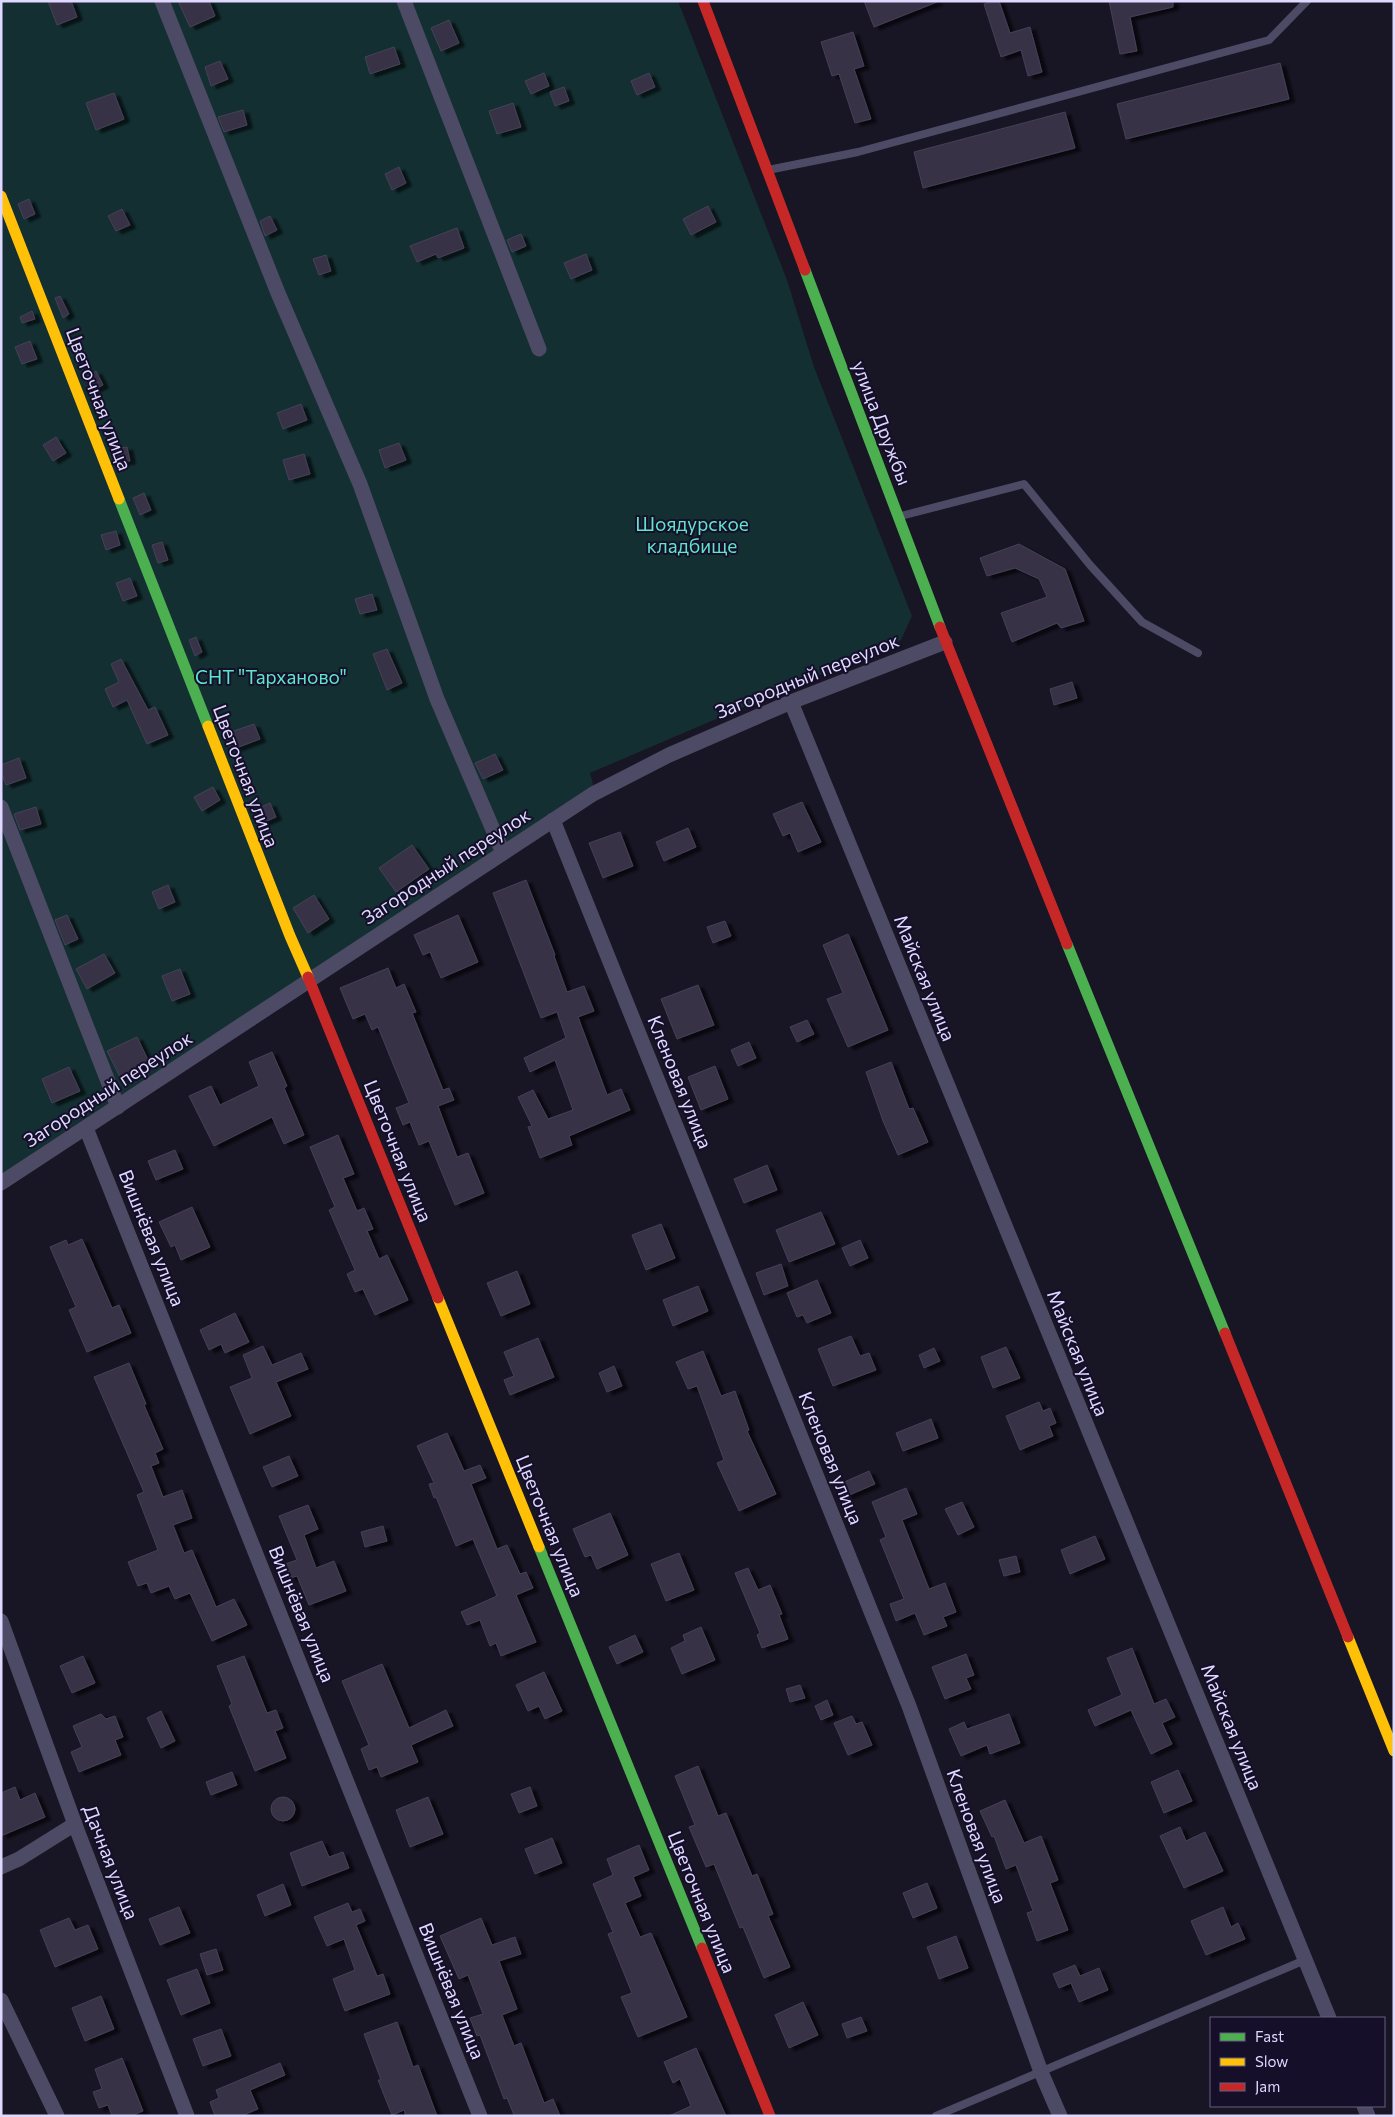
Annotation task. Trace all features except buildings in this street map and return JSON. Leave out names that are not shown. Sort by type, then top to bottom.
[{"type":"street","points":[[162,1],[278,293],[360,484],[437,699],[503,853]]},
{"type":"street","points":[[404,1],[539,349]]},
{"type":"street","name":"улица Дружбы","points":[[704,1],[766,171],[900,516],[945,642],[1394,1751]]},
{"type":"street","name":"Цветочная улица","points":[[1,196],[290,936],[770,2116]]},
{"type":"street","name":"Загородный переулок","points":[[1,1183],[593,794],[669,755],[791,702],[945,642]]},
{"type":"street","name":"Майская улица","points":[[791,702],[1329,2017]]},
{"type":"street","points":[[1,807],[118,1107]]},
{"type":"street","name":"Кленовая улица","points":[[553,820],[909,1706],[1041,2072],[1060,2116]]},
{"type":"street","name":"Вишнёвая улица","points":[[86,1128],[480,2116]]},
{"type":"street","name":"Дачная улица","points":[[1,1621],[75,1824],[187,2116]]},
{"type":"street","points":[[1,1867],[19,1859],[75,1824]]},
{"type":"street","points":[[1,2000],[57,2116]]},
{"type":"lane","points":[[766,171],[868,149],[1269,40],[1307,1]]},
{"type":"lane","points":[[900,516],[1024,484],[1090,565],[1142,622],[1198,653]]},
{"type":"lane","points":[[936,2116],[1305,1960]]},
{"type":"green space","name":"СНТ \"Тарханово\"","points":[[1,1],[678,1],[787,280],[814,367],[912,616],[901,640],[590,773],[594,787],[1,1179]]},
{"type":"traffic: fast","points":[[805,270],[940,627]]},
{"type":"traffic: fast","points":[[119,499],[208,726]]},
{"type":"traffic: fast","points":[[1067,944],[1225,1333]]},
{"type":"traffic: fast","points":[[539,1547],[702,1948]]},
{"type":"traffic: slow","points":[[1,196],[119,499]]},
{"type":"traffic: slow","points":[[208,726],[290,936],[308,977]]},
{"type":"traffic: slow","points":[[438,1298],[539,1547]]},
{"type":"traffic: slow","points":[[1348,1637],[1394,1751]]},
{"type":"traffic: jam","points":[[703,1],[805,270]]},
{"type":"traffic: jam","points":[[940,627],[1067,944]]},
{"type":"traffic: jam","points":[[308,977],[438,1298]]},
{"type":"traffic: jam","points":[[1225,1333],[1348,1637]]},
{"type":"traffic: jam","points":[[702,1948],[770,2116]]},
{"type":"park label","name":"Шоядурское кладбище","points":[[692,535]]}]
